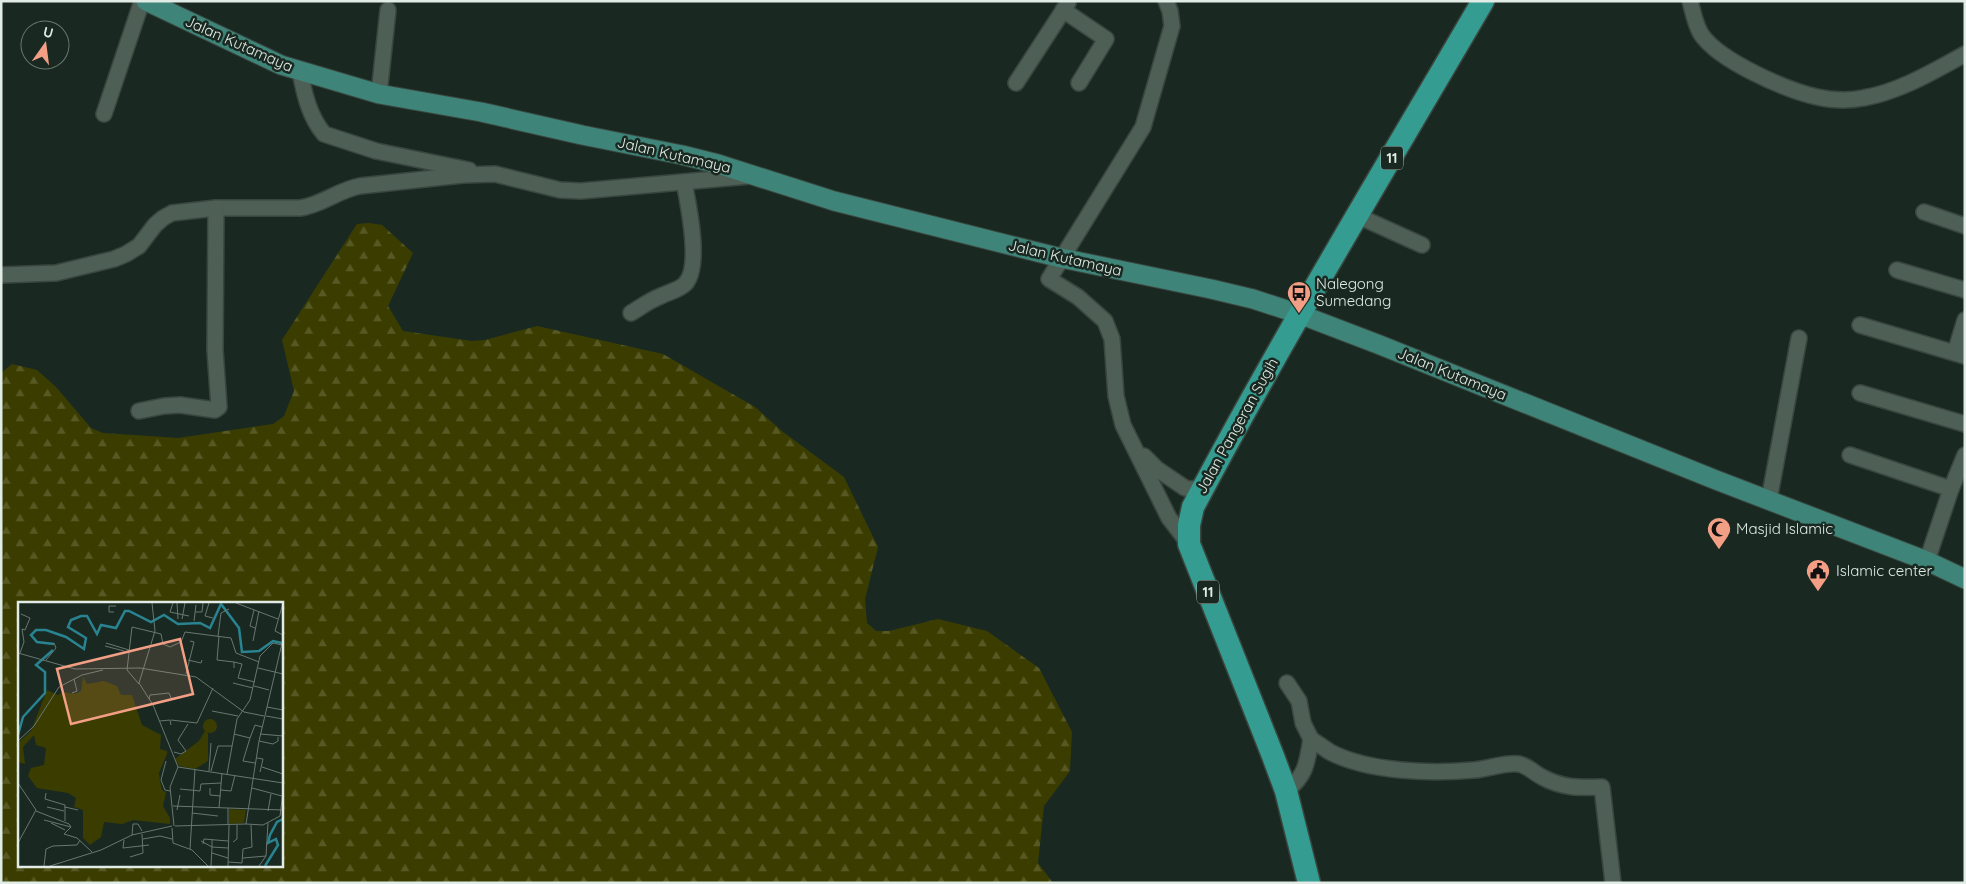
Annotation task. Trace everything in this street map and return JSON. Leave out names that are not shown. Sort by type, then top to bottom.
[{"type":"highway","name":"Jalan Pangeran Sugih","points":[[1309,883],[1286,791],[1189,544],[1190,516],[1203,488],[1299,314],[1484,1]]},
{"type":"main road","name":"Jalan Kutamaya","points":[[146,1],[281,65],[379,94],[481,112],[682,155],[756,176],[834,202],[1061,258],[1253,299],[1299,314],[1927,561],[1965,579]]},
{"type":"street","points":[[104,114],[142,1]]},
{"type":"street","points":[[1166,1],[1170,11],[1172,26],[1143,127],[1049,279],[1078,297],[1105,322],[1112,339],[1116,396],[1123,425],[1169,518],[1189,544]]},
{"type":"street","points":[[1690,1],[1693,16],[1702,34],[1717,49],[1739,65],[1796,91],[1818,97],[1862,98],[1882,94],[1965,54]]},
{"type":"street","points":[[1016,83],[1067,4],[1106,39],[1079,83]]},
{"type":"street","points":[[379,94],[388,10]]},
{"type":"street","points":[[300,71],[311,113],[324,134],[376,151],[455,168],[495,174],[560,190],[581,191],[756,176]]},
{"type":"street","points":[[1,275],[56,273],[114,259],[139,246],[162,218],[172,213],[216,208],[300,208],[311,206],[349,188],[360,186],[477,174],[495,174]]},
{"type":"street","points":[[631,313],[646,303],[684,285],[689,279],[693,256],[693,227],[684,182]]},
{"type":"street","points":[[139,411],[180,405],[215,410],[219,407],[215,350],[216,208]]},
{"type":"street","points":[[1924,212],[1965,226]]},
{"type":"street","points":[[1358,216],[1422,245]]},
{"type":"street","points":[[1897,270],[1965,290]]},
{"type":"street","points":[[1860,325],[1960,355],[1965,320]]},
{"type":"street","points":[[1769,500],[1799,338]]},
{"type":"street","points":[[1860,393],[1965,424]]},
{"type":"street","points":[[1136,448],[1157,469],[1181,485],[1190,489],[1203,488]]},
{"type":"street","points":[[1850,455],[1950,488]]},
{"type":"street","points":[[1927,561],[1950,488],[1965,456]]},
{"type":"street","points":[[1287,683],[1299,701],[1303,723],[1311,739],[1331,752],[1367,764],[1398,770],[1472,771],[1506,764],[1518,764],[1564,787],[1602,787],[1613,883]]},
{"type":"street","points":[[1286,791],[1301,777],[1306,766],[1311,739]]},
{"type":"green space","points":[[369,223],[382,225],[413,253],[388,306],[403,331],[472,341],[485,340],[537,326],[663,354],[755,407],[783,432],[844,477],[878,547],[865,599],[867,623],[876,631],[889,631],[938,619],[987,631],[1039,668],[1072,732],[1070,771],[1044,806],[1038,863],[1053,883],[1,883],[1,373],[12,364],[37,370],[56,387],[91,428],[103,433],[178,438],[273,424],[284,416],[294,391],[282,340],[357,224]]},
{"type":"place","name":"Nalegong Sumedang","points":[[1299,314]]},
{"type":"place","name":"Masjid Islamic","points":[[1719,550]]},
{"type":"place","name":"Islamic center","points":[[1818,592]]}]
